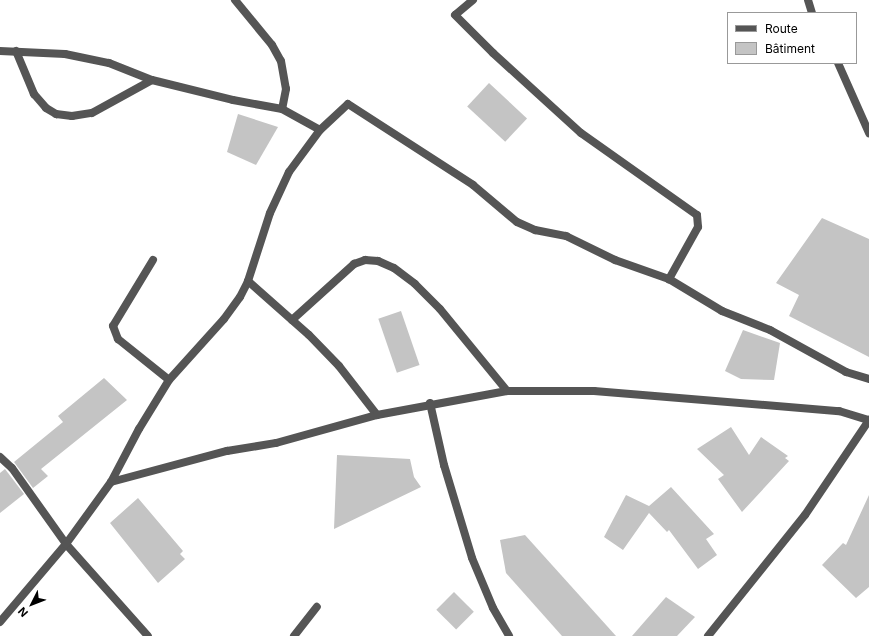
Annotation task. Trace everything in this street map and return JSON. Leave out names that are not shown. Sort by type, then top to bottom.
[{"type":"street","points":[[235,0],[272,45],[281,61],[286,89],[282,109]]},
{"type":"street","points":[[473,0],[455,15],[493,54],[580,133],[697,215],[698,228],[669,279]]},
{"type":"street","points":[[808,0],[812,12]]},
{"type":"street","points":[[0,51],[65,54],[109,63],[152,80],[233,100],[282,109],[320,130]]},
{"type":"street","points":[[16,51],[34,94],[46,108],[56,114],[72,116],[92,113],[152,80]]},
{"type":"street","points":[[838,64],[869,133]]},
{"type":"street","points":[[0,622],[66,544],[111,482],[139,429],[169,380],[224,320],[248,281],[279,192],[303,150],[320,130],[348,104],[474,185],[517,222],[535,230],[571,238],[615,260],[669,279],[722,311],[770,330],[846,372],[869,379]]},
{"type":"street","points":[[153,260],[113,326],[118,339],[169,380]]},
{"type":"street","points":[[292,320],[354,264],[365,260],[378,261],[394,268],[415,284],[440,309],[507,391]]},
{"type":"street","points":[[248,281],[292,320],[339,366],[377,414]]},
{"type":"street","points":[[111,482],[227,451],[276,444],[377,414],[430,403],[507,391],[594,391],[838,411],[869,420],[805,515],[708,636]]},
{"type":"street","points":[[430,403],[444,465],[472,558],[493,608],[509,636]]},
{"type":"street","points":[[0,457],[12,468],[66,544],[148,636]]},
{"type":"street","points":[[294,636],[317,607]]},
{"type":"building","points":[[489,83],[527,118],[505,142],[467,106]]},
{"type":"building","points":[[238,114],[278,127],[256,165],[227,152]]},
{"type":"building","points":[[822,218],[869,239],[869,357],[789,316],[799,295],[776,283]]},
{"type":"building","points":[[401,311],[420,365],[397,373],[378,319]]},
{"type":"building","points":[[743,330],[780,343],[774,380],[741,379],[725,371]]},
{"type":"building","points":[[104,378],[127,400],[41,469],[48,476],[33,488],[14,462],[63,422],[58,416]]},
{"type":"building","points":[[731,427],[749,455],[761,437],[788,456],[785,458],[789,461],[742,512],[718,479],[724,475],[697,449]]},
{"type":"building","points":[[337,455],[410,459],[414,477],[421,487],[334,529]]},
{"type":"building","points":[[5,469],[24,494],[0,513],[0,473]]},
{"type":"building","points":[[671,487],[714,534],[706,539],[717,555],[698,569],[669,530],[667,532],[649,513],[623,550],[604,537],[626,495],[649,506]]},
{"type":"building","points":[[869,495],[869,587],[856,598],[822,565],[843,543],[846,545]]},
{"type":"building","points":[[138,498],[183,551],[180,554],[185,559],[158,583],[110,523]]},
{"type":"building","points":[[525,535],[616,636],[562,636],[506,573],[500,540]]},
{"type":"building","points":[[454,592],[474,612],[456,629],[436,610]]},
{"type":"building","points":[[666,597],[695,617],[677,636],[632,636]]}]
